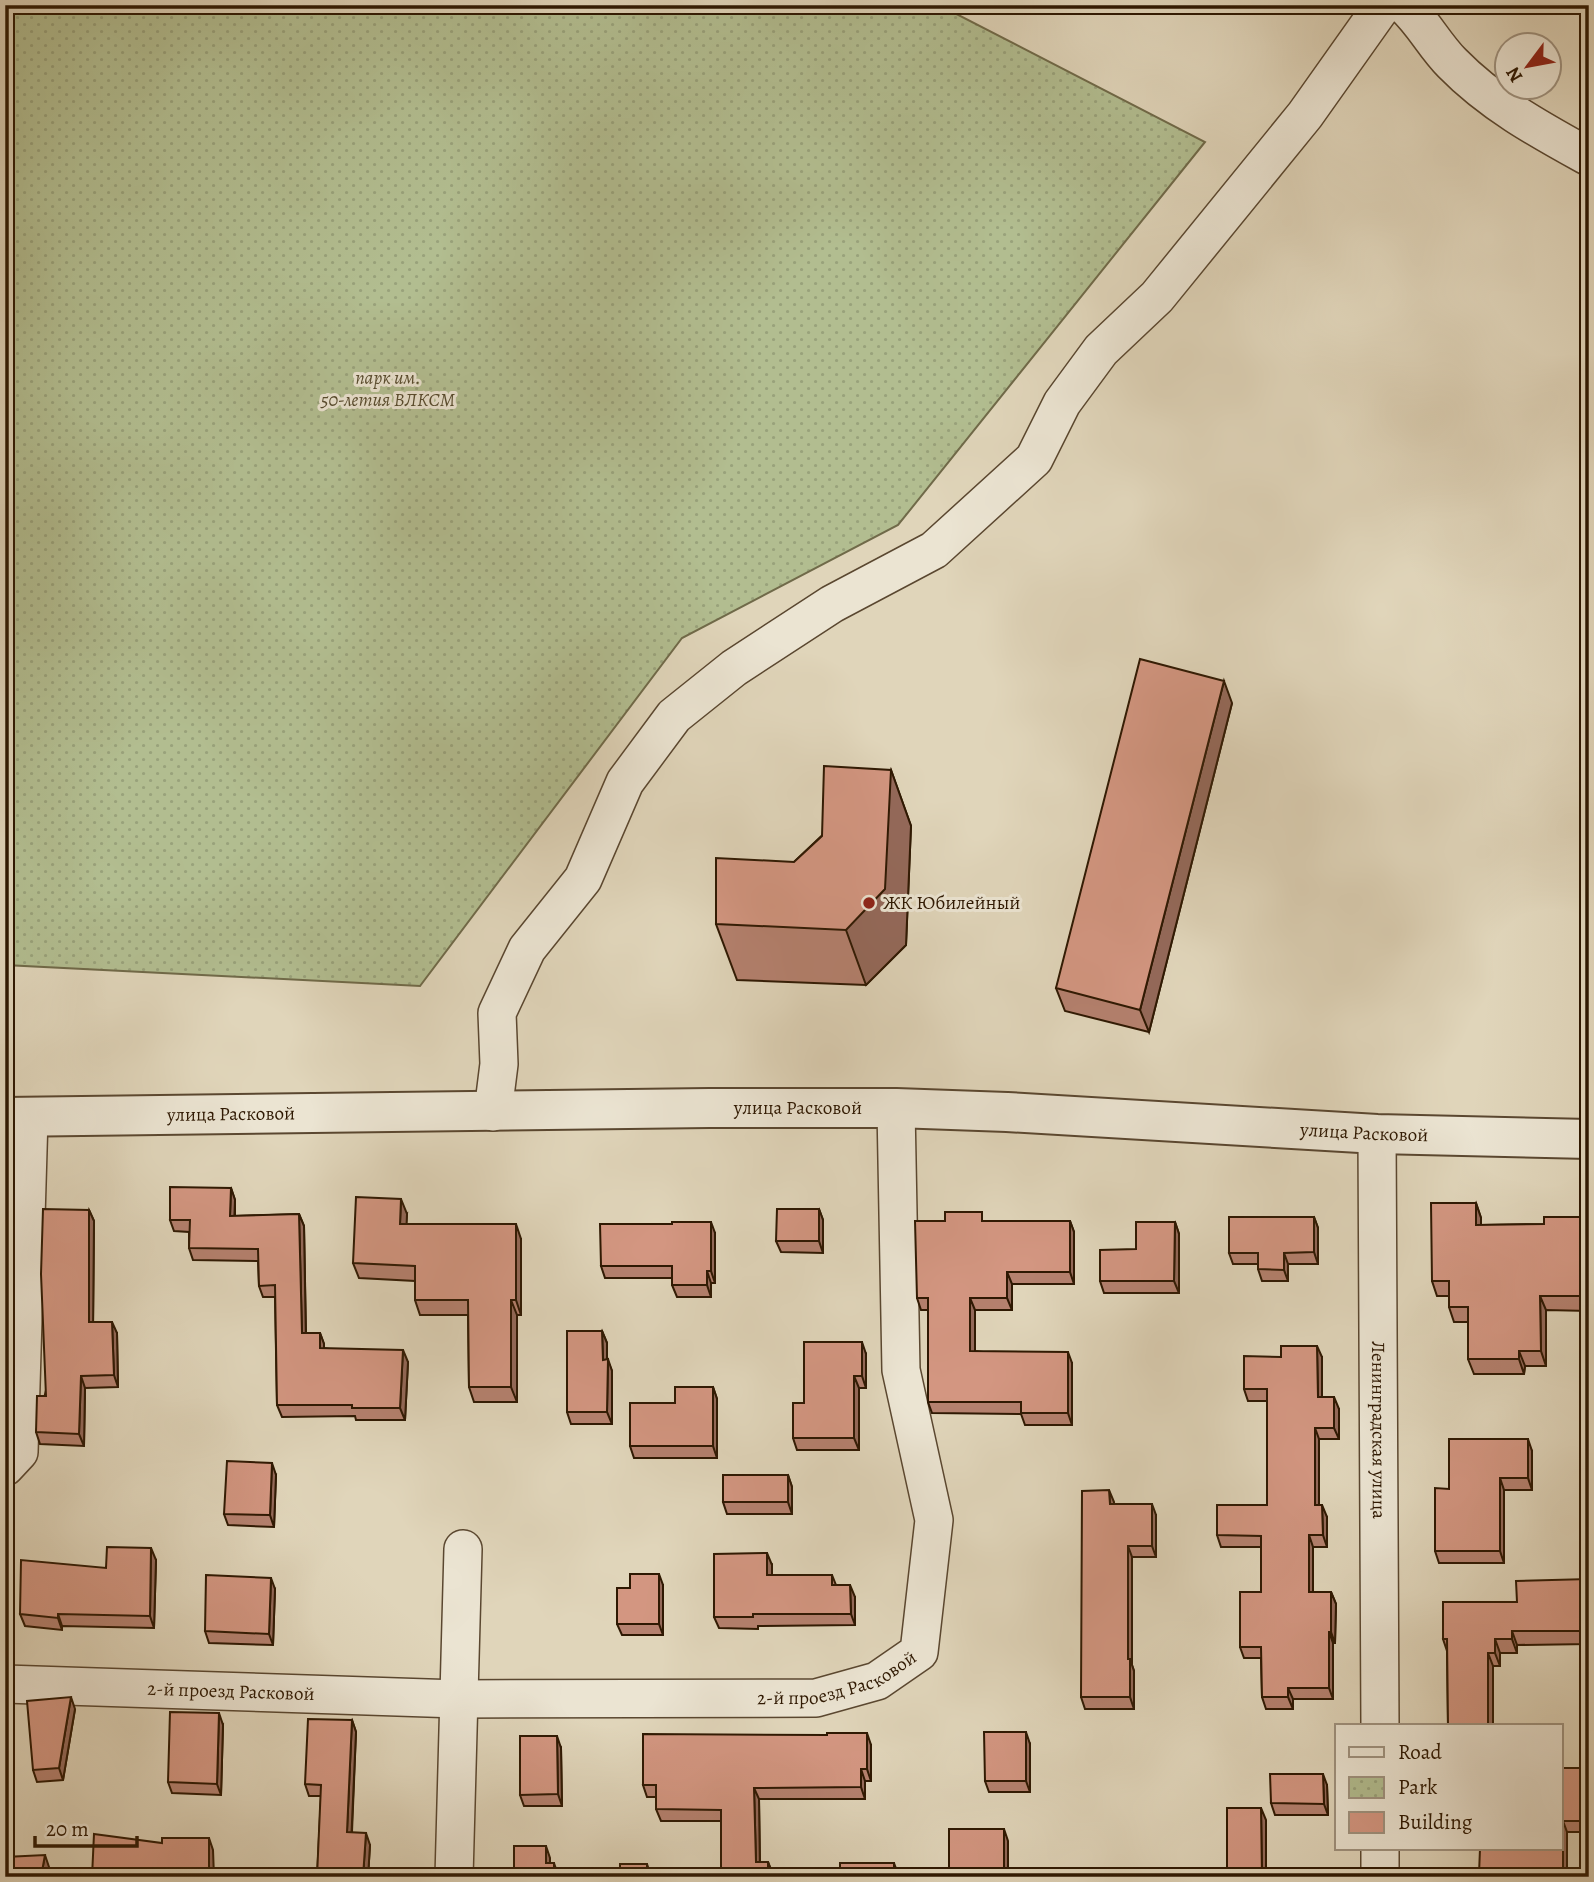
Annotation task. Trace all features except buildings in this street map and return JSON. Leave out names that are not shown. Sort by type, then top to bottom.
[{"type":"street","points":[[493,1112],[499,1064],[496,1013],[527,948],[583,879],[625,782],[674,716],[734,668],[832,604],[934,550],[1034,459],[1062,403],[1101,350],[1157,297],[1304,116],[1383,5]]},
{"type":"street","points":[[1404,5],[1451,62],[1510,113],[1589,157]]},
{"type":"street","name":"улица Расковой","points":[[17,1117],[896,1108],[1377,1134],[1589,1139]]},
{"type":"street","name":"2-й проезд Расковой","points":[[5,1684],[458,1699],[816,1698],[877,1681],[919,1652],[934,1520],[901,1370],[896,1108]]},
{"type":"street","points":[[5,1467],[19,1452],[17,1117]]},
{"type":"street","name":"Ленинградская улица","points":[[1377,1134],[1380,1724]]},
{"type":"street","points":[[454,1877],[463,1549]]},
{"type":"street","points":[[1380,1850],[1380,1877]]},
{"type":"green space","name":"парк им. 50-летия ВЛКСМ","points":[[5,5],[939,5],[1205,142],[898,525],[682,638],[420,986],[5,965]]},
{"type":"place","name":"ЖК Юбилейный","points":[[869,903]]}]
